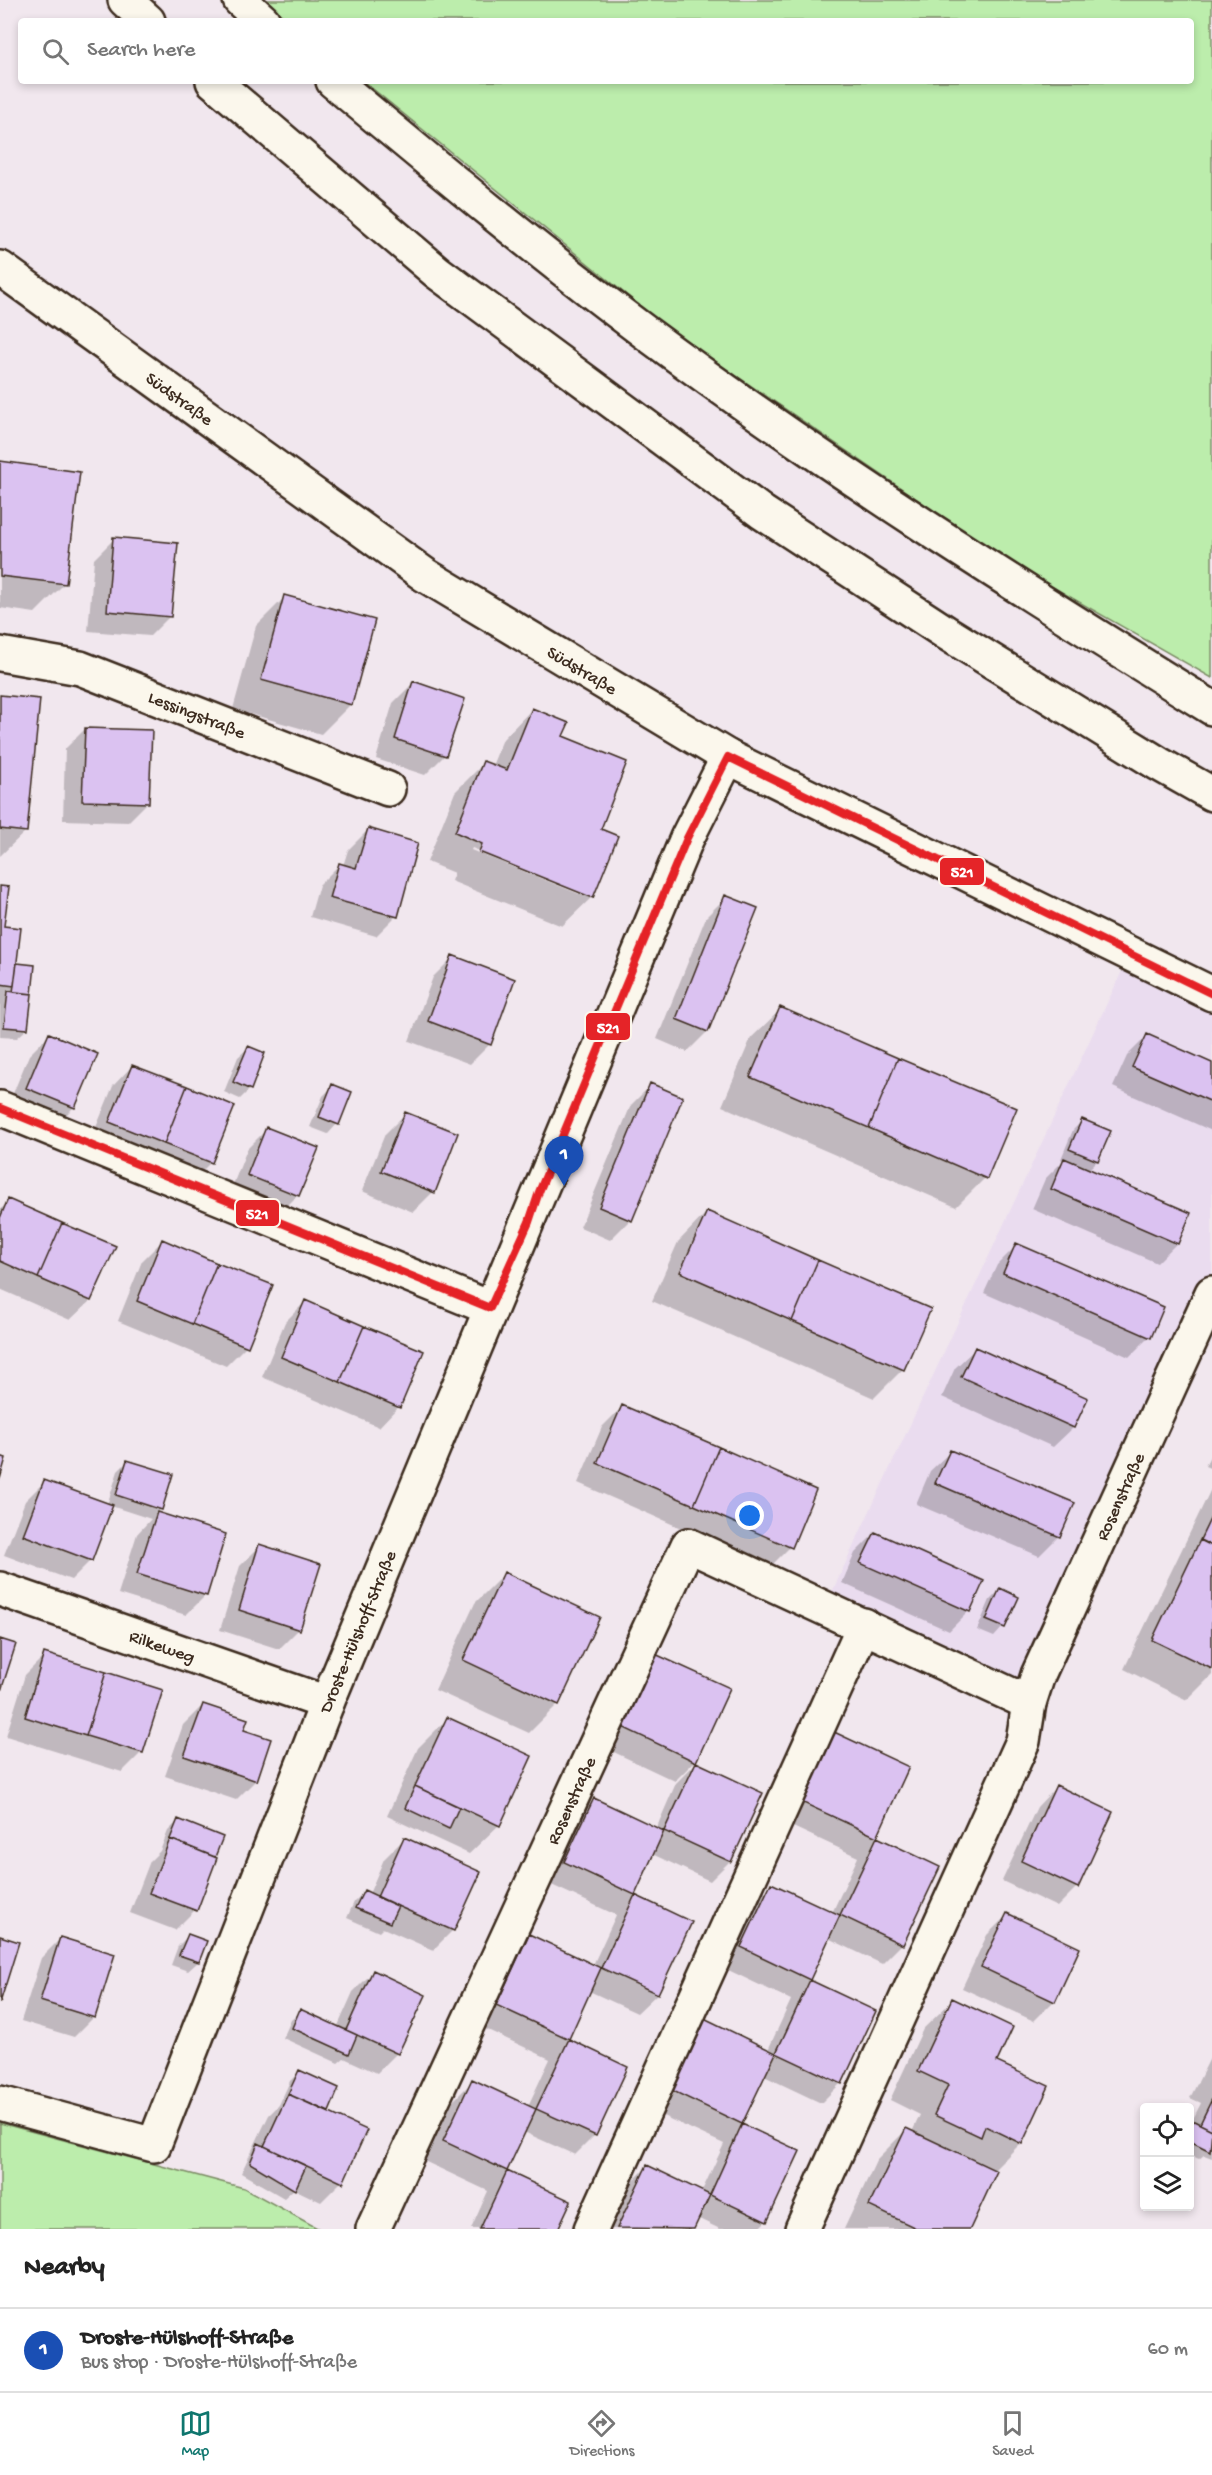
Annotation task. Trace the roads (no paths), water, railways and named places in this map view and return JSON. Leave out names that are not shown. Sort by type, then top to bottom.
[{"type":"main road","points":[[125,0],[145,18]]},
{"type":"main road","points":[[240,0],[260,18]]},
{"type":"main road","points":[[217,84],[437,272],[763,513],[945,632],[1159,764],[1212,794]]},
{"type":"main road","points":[[337,84],[489,212],[666,347],[820,456],[984,566],[1212,708]]},
{"type":"main road","name":"Südstraße","points":[[0,268],[425,575],[728,757],[1212,994]]},
{"type":"main road","name":"Lessingstraße","points":[[0,654],[80,668],[388,789]]},
{"type":"main road","name":"Droste-Hülshoff-Straße","points":[[0,2103],[154,2145],[327,1703],[490,1308],[529,1222],[539,1192],[687,838],[728,757]]},
{"type":"main road","points":[[0,1108],[490,1308]]},
{"type":"main road","name":"Rosenstraße","points":[[802,2229],[1023,1741],[1029,1703],[1038,1675],[1212,1293]]},
{"type":"main road","name":"Rosenstraße","points":[[373,2229],[688,1545],[1029,1703]]},
{"type":"main road","name":"Rilkeweg","points":[[0,1590],[327,1703]]},
{"type":"main road","points":[[591,2229],[864,1625]]},
{"type":"place","name":"Droste-Hülshoff-Straße","points":[[564,1186]]}]
